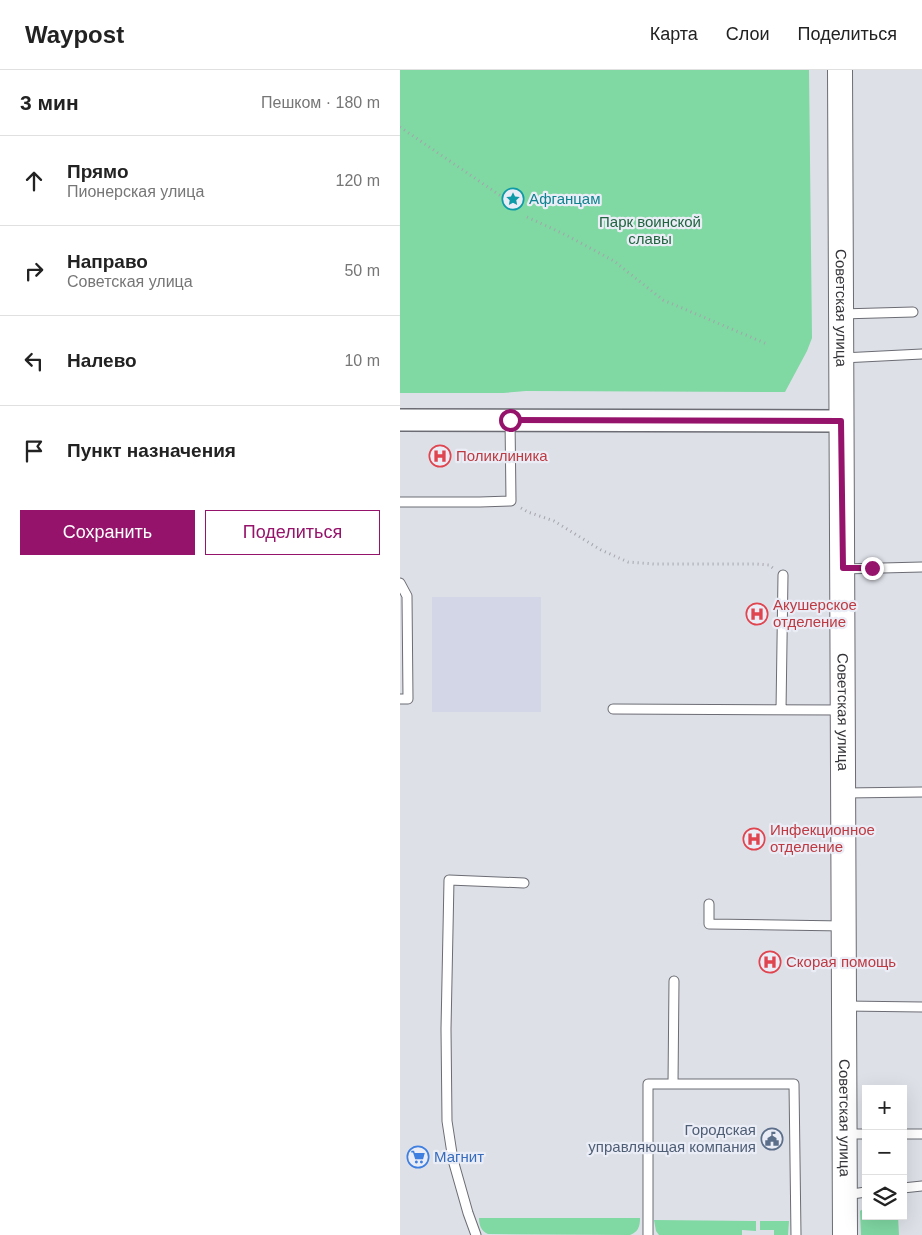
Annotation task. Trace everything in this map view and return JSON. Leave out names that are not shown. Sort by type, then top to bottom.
[{"type":"main road","name":"Советская улица","points":[[840,70],[844,1006],[855,1134],[855,1193],[845,1235]]},
{"type":"street","points":[[400,420],[841,421]]},
{"type":"lane","points":[[841,314],[913,312]]},
{"type":"lane","points":[[841,358],[922,354]]},
{"type":"lane","points":[[400,502],[511,501],[510,420]]},
{"type":"lane","points":[[843,568],[922,568]]},
{"type":"lane","points":[[781,710],[783,575]]},
{"type":"lane","points":[[400,583],[407,596],[408,699],[400,699]]},
{"type":"lane","points":[[613,709],[842,710]]},
{"type":"lane","points":[[843,793],[922,792]]},
{"type":"lane","points":[[476,1235],[453,1160],[447,1121],[446,1029],[449,880],[524,883]]},
{"type":"lane","points":[[709,904],[709,924],[844,926]]},
{"type":"lane","points":[[673,1084],[674,981]]},
{"type":"lane","points":[[844,1006],[922,1007]]},
{"type":"lane","points":[[648,1235],[648,1084],[794,1084],[796,1235]]},
{"type":"lane","points":[[907,1134],[922,1134]]},
{"type":"lane","points":[[907,1188],[922,1186]]},
{"type":"path","points":[[400,127],[501,196]]},
{"type":"path","points":[[527,217],[566,235],[614,261],[663,300],[767,344]]},
{"type":"path","points":[[511,501],[528,512],[554,521],[601,550],[628,562],[769,565],[783,575]]},
{"type":"shaded area","points":[[432,597],[541,597],[541,712],[432,712]]},
{"type":"green space","name":"Парк воинской славы","points":[[400,70],[809,70],[812,338],[785,392],[526,391],[503,393],[400,393]]},
{"type":"green space","points":[[862,1210],[862,1220],[898,1220],[899,1235],[861,1235],[860,1211]]},
{"type":"green space","points":[[479,1218],[640,1218],[640,1224],[638,1229],[630,1235],[488,1234],[481,1227]]},
{"type":"green space","points":[[654,1220],[756,1221],[756,1231],[742,1230],[742,1235],[659,1235],[656,1231]]},
{"type":"green space","points":[[760,1221],[789,1221],[788,1235],[774,1235],[774,1230],[760,1230]]},
{"type":"place","name":"Афганцам","points":[[513,199]]},
{"type":"place","name":"Поликлиника","points":[[440,456]]},
{"type":"place","name":"Акушерское отделение","points":[[757,614]]},
{"type":"place","name":"Инфекционное отделение","points":[[754,839]]},
{"type":"place","name":"Скорая помощь","points":[[770,962]]},
{"type":"place","name":"Городская управляющая компания","points":[[772,1139]]},
{"type":"place","name":"Магнит","points":[[418,1157]]},
{"type":"route","points":[[510,420],[841,421],[843,568],[872,568]]}]
